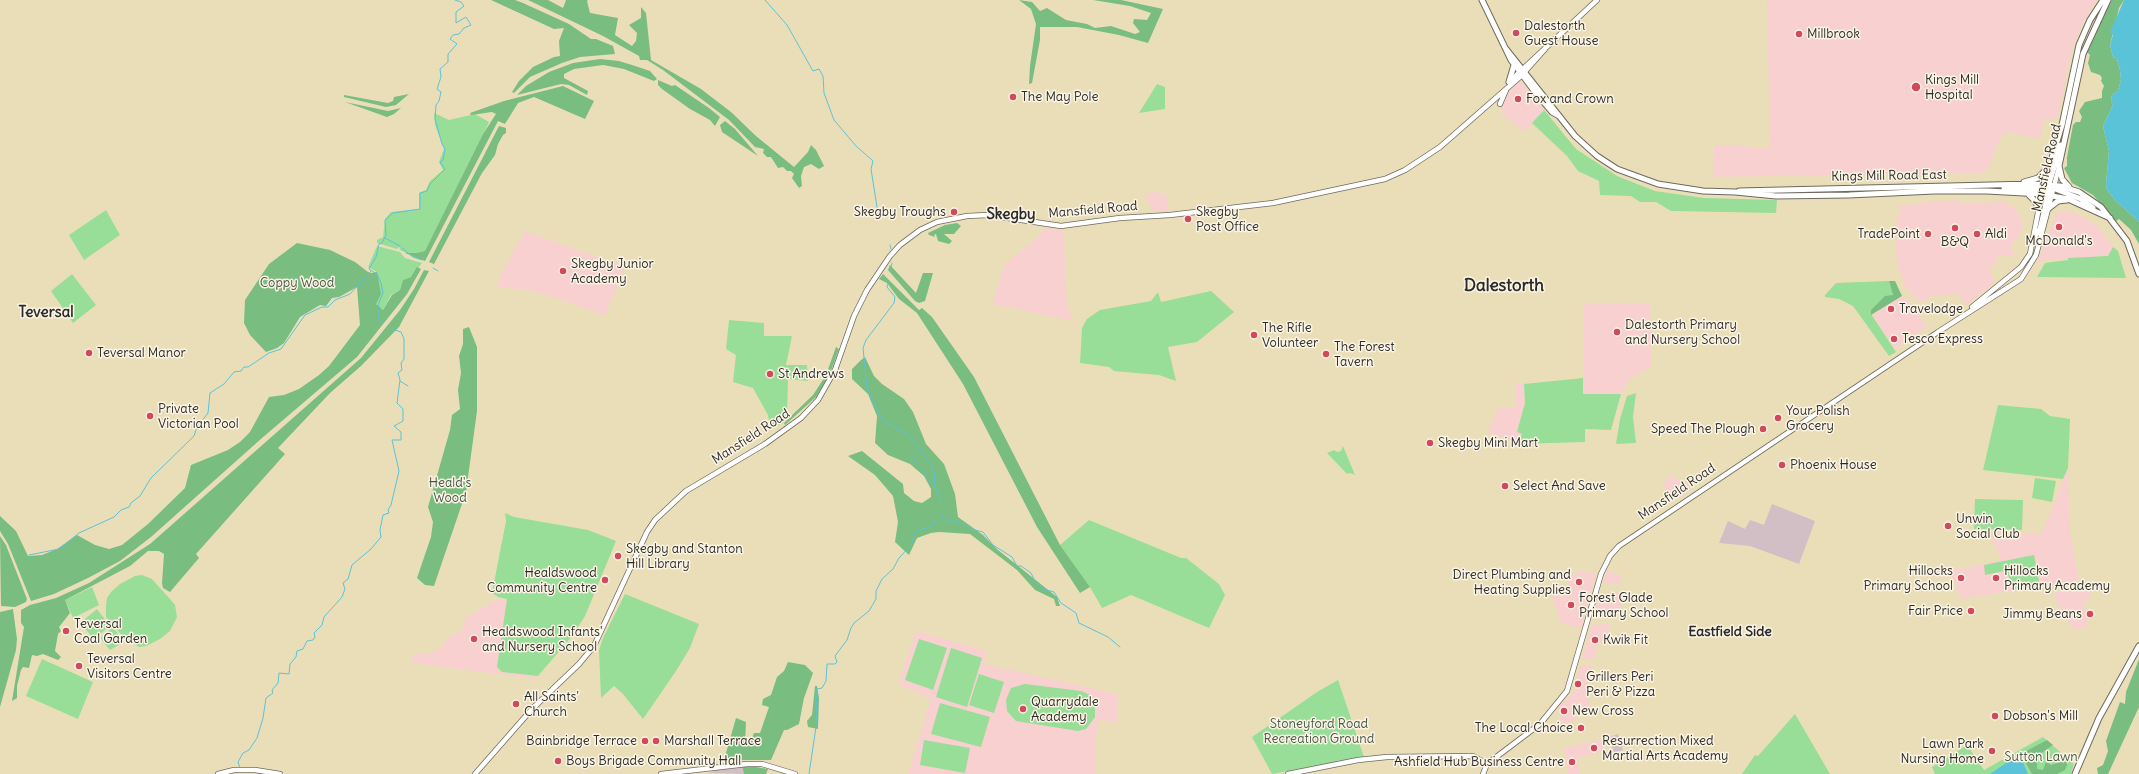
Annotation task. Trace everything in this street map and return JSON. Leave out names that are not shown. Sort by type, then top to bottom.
[{"type":"highway","name":"Kings Mill Road East","points":[[1482,0],[1514,65],[1552,112],[1560,117]]},
{"type":"highway","name":"Mansfield Road","points":[[2048,189],[2047,169],[2062,124],[2079,45],[2090,20],[2103,0]]},
{"type":"highway","name":"Mansfield Road","points":[[2059,166],[2086,47],[2108,0]]},
{"type":"highway","name":"Kings Mill Road East","points":[[1506,49],[1556,109],[1560,117],[1575,136],[1597,156],[1624,172],[1674,188],[1707,192],[1735,192],[1776,196],[1849,196],[1934,191],[2026,193],[2048,189]]},
{"type":"highway","points":[[1508,84],[1514,65]]},
{"type":"highway","points":[[2033,239],[2040,229],[2048,189],[2058,152],[2065,139]]},
{"type":"highway","points":[[2059,166],[2062,179],[2070,188],[2101,207],[2110,218],[2127,241],[2139,274]]},
{"type":"highway","points":[[2018,184],[2038,178],[2047,169]]},
{"type":"highway","name":"Kings Mill Road East","points":[[1735,192],[1744,189],[1882,188],[1990,184],[2018,184],[2048,189]]},
{"type":"highway","points":[[1990,184],[2000,188],[2070,188]]},
{"type":"highway","points":[[2048,189],[2110,218]]},
{"type":"highway","points":[[2048,189],[2081,199],[2097,211]]},
{"type":"highway","points":[[2026,193],[2033,198],[2039,210]]},
{"type":"highway","points":[[2049,208],[2058,201],[2072,200]]},
{"type":"highway","points":[[2075,774],[2099,718],[2139,646]]},
{"type":"main road","name":"Mansfield Road","points":[[471,774],[476,772],[536,705],[579,664],[594,646],[647,532],[655,520],[686,491],[765,444],[800,418],[818,400],[835,370],[854,316],[868,290],[890,256],[900,245],[920,230],[937,222],[967,216],[988,215],[1061,226],[1113,219],[1170,215],[1273,202],[1385,179],[1422,160],[1440,147],[1520,74],[1597,0]]},
{"type":"main road","points":[[1500,104],[1508,84]]},
{"type":"main road","name":"Mansfield Road","points":[[1968,312],[1982,297],[2021,267],[2030,254],[2039,210],[2059,166]]},
{"type":"main road","name":"Mansfield Road","points":[[1487,764],[1540,724],[1567,691],[1601,574],[1610,556],[1619,546],[1968,312],[2009,288],[2027,272],[2036,255],[2049,208],[2048,189]]},
{"type":"main road","points":[[1288,774],[1352,761],[1387,757],[1473,756],[1487,764],[1483,774]]},
{"type":"main road","points":[[661,774],[747,764],[762,764],[795,774]]},
{"type":"main road","points":[[218,774],[242,770],[280,774]]},
{"type":"shaded area","name":"Kings Mill Hospital","points":[[1767,0],[2097,0],[2081,27],[2071,52],[2058,116],[2053,120],[2044,120],[2040,139],[2008,132],[2001,137],[1988,169],[1982,173],[1713,177],[1714,145],[1747,145],[1747,148],[1770,148]]},
{"type":"shaded area","points":[[1518,82],[1522,83],[1544,110],[1525,132],[1501,114],[1505,95]]},
{"type":"shaded area","points":[[1159,191],[1160,195],[1167,194],[1169,212],[1154,212],[1144,195]]},
{"type":"shaded area","points":[[1961,200],[1961,203],[2005,202],[2015,208],[2021,218],[2022,224],[2020,235],[2009,247],[2013,247],[2013,255],[1998,256],[1997,262],[1989,269],[1994,280],[1993,284],[1966,305],[1958,294],[1932,296],[1921,303],[1906,288],[1897,264],[1895,218],[1900,217],[1899,205]]},
{"type":"shaded area","points":[[2063,210],[2080,215],[2097,226],[2113,247],[2108,256],[2038,261],[2055,215]]},
{"type":"shaded area","points":[[1045,228],[1061,230],[1064,234],[1066,288],[1068,307],[1073,321],[992,304],[1005,264],[1031,243]]},
{"type":"shaded area","name":"Skegby Junior Academy","points":[[525,231],[625,267],[605,316],[565,301],[532,291],[497,286],[501,274]]},
{"type":"shaded area","points":[[1902,296],[1913,306],[1927,327],[1894,349],[1873,315]]},
{"type":"shaded area","name":"Dalestorth Primary and Nursery School","points":[[1583,303],[1650,303],[1652,366],[1631,378],[1621,394],[1583,394]]},
{"type":"shaded area","points":[[1516,382],[1524,384],[1525,403],[1517,431],[1522,434],[1518,444],[1488,432],[1498,408],[1516,407]]},
{"type":"shaded area","points":[[2068,468],[2070,532],[2079,580],[1961,599],[1950,571],[2001,560],[1990,534],[2042,533]]},
{"type":"shaded area","points":[[1668,476],[1686,482],[1691,490],[1680,497],[1663,487]]},
{"type":"shaded area","points":[[1772,504],[1815,521],[1799,564],[1750,546],[1719,543],[1728,521],[1745,529],[1750,520],[1764,525]]},
{"type":"shaded area","points":[[1607,570],[1622,576],[1620,584],[1603,582]]},
{"type":"shaded area","name":"Forest Glade Primary School","points":[[1581,572],[1596,573],[1581,628],[1561,623],[1552,597],[1570,591],[1565,577]]},
{"type":"shaded area","points":[[2084,586],[2089,590],[2091,599],[2083,601],[2088,627],[2073,630],[2056,600],[2055,592]]},
{"type":"shaded area","points":[[1625,591],[1618,615],[1596,610],[1599,595]]},
{"type":"shaded area","name":"Healdswood Infants' and Nursery School","points":[[498,599],[507,601],[497,667],[502,672],[538,676],[536,679],[413,663],[411,658],[420,651],[423,655],[434,652],[446,643],[444,641],[458,631],[463,630],[465,618]]},
{"type":"shaded area","points":[[1608,623],[1611,639],[1600,641],[1600,645],[1595,646],[1597,657],[1582,660],[1591,626]]},
{"type":"shaded area","name":"Quarrydale Academy","points":[[916,631],[987,651],[984,664],[1117,694],[1117,723],[1099,719],[1096,741],[1096,774],[908,774],[931,699],[898,684]]},
{"type":"shaded area","points":[[1591,664],[1594,677],[1586,679],[1590,711],[1575,714],[1576,720],[1561,724],[1558,707],[1574,692],[1580,666]]},
{"type":"shaded area","points":[[1618,734],[1623,750],[1614,753],[1609,737]]},
{"type":"shaded area","points":[[1602,739],[1604,749],[1600,752],[1577,758],[1580,774],[1568,774],[1564,748]]},
{"type":"shaded area","points":[[742,766],[744,774],[708,773],[718,769]]},
{"type":"green space","points":[[491,0],[515,0],[523,3],[569,24],[591,39],[596,39],[613,46],[615,54],[580,57],[562,63],[530,77],[514,93],[512,92],[519,81],[533,67],[554,57],[560,56],[559,41],[564,28],[554,29]]},
{"type":"green space","points":[[528,0],[548,0],[563,8],[566,0],[588,0],[590,13],[618,18],[615,35],[632,46],[636,41],[637,33],[629,25],[641,18],[641,7],[646,13],[651,60],[701,89],[731,112],[756,136],[794,167],[808,152],[811,145],[816,150],[824,166],[819,169],[811,164],[804,167],[801,176],[802,186],[799,188],[792,178],[794,174],[791,171],[787,171],[783,167],[778,168],[771,157],[767,157],[763,153],[764,149],[755,147],[729,120],[663,70],[647,60],[640,60],[639,56],[603,36]]},
{"type":"green space","points":[[1019,0],[1032,2],[1040,11],[1047,8],[1066,20],[1087,24],[1095,28],[1111,26],[1135,34],[1140,32],[1133,23],[1134,19],[1147,20],[1151,13],[1130,6],[1093,0],[1121,0],[1163,9],[1148,43],[1119,35],[1077,27],[1040,27],[1040,40],[1032,83],[1029,84],[1036,24],[1031,9]]},
{"type":"green space","points":[[2112,0],[2124,0],[2119,8],[2110,45],[2113,57],[2117,59],[2121,80],[2118,91],[2112,95],[2111,101],[2113,105],[2103,126],[2109,151],[2106,184],[2107,190],[2115,200],[2139,222],[2139,244],[2131,230],[2119,219],[2116,221],[2093,195],[2072,183],[2064,168],[2067,166],[2067,157],[2073,125],[2076,122],[2080,122],[2082,117],[2079,111],[2085,102],[2102,98],[2104,86],[2101,81],[2102,78],[2100,75],[2091,72],[2088,63],[2090,55],[2087,52],[2100,20]]},
{"type":"green space","points":[[600,59],[619,61],[650,71],[657,79],[654,81],[624,69],[603,65],[574,69],[564,74],[564,78],[588,91],[587,95],[569,85],[561,84],[517,95],[526,86],[549,72],[573,63]]},
{"type":"green space","points":[[658,80],[672,86],[675,85],[709,108],[720,117],[715,126],[710,120],[690,109],[662,89],[658,85]]},
{"type":"green space","points":[[1157,84],[1165,87],[1165,109],[1139,113]]},
{"type":"green space","points":[[563,86],[594,101],[585,119],[534,97],[518,103],[505,124],[498,121],[425,261],[405,253],[425,251],[483,134],[496,114],[492,112],[471,115],[470,113],[504,101]]},
{"type":"green space","points":[[409,94],[396,105],[386,107],[344,97],[344,95],[388,103],[393,101],[394,97]]},
{"type":"green space","points":[[345,102],[388,111],[401,108],[394,114],[387,117]]},
{"type":"green space","points":[[1544,110],[1576,149],[1617,176],[1655,191],[1704,198],[1777,200],[1776,213],[1671,211],[1656,202],[1640,202],[1631,196],[1600,195],[1599,181],[1578,171],[1567,156],[1532,123]]},
{"type":"green space","points":[[434,113],[449,120],[475,114],[489,122],[421,260],[400,250],[399,247],[397,249],[377,243],[377,240],[383,237],[385,219],[391,212],[419,209],[419,193],[426,190],[430,181],[443,170],[439,162],[444,149],[435,125]]},
{"type":"green space","points":[[725,121],[735,129],[758,156],[722,132],[720,125]]},
{"type":"green space","points":[[499,126],[506,128],[506,133],[503,135],[498,144],[495,155],[482,173],[434,264],[429,262]]},
{"type":"green space","points":[[106,210],[120,235],[84,260],[69,235]]},
{"type":"green space","points":[[957,223],[961,226],[954,234],[944,234],[952,241],[949,244],[938,241],[936,234],[934,235],[935,237],[929,235],[928,233],[945,225]]},
{"type":"green space","name":"Coppy Wood","points":[[297,243],[330,250],[355,262],[368,272],[377,272],[381,294],[376,304],[383,310],[392,295],[400,290],[403,280],[411,277],[417,267],[421,269],[407,294],[357,357],[262,438],[151,537],[120,561],[54,594],[31,601],[8,544],[0,531],[0,516],[16,531],[28,556],[42,555],[57,549],[77,535],[95,545],[109,549],[122,545],[148,524],[185,488],[191,465],[228,450],[240,442],[250,432],[269,397],[284,395],[299,389],[319,375],[329,366],[360,325],[357,287],[339,297],[332,298],[326,306],[320,305],[300,317],[284,343],[277,348],[266,352],[250,335],[244,323],[245,300],[269,264]]},
{"type":"green space","points":[[377,246],[400,252],[405,258],[422,263],[411,277],[403,280],[400,290],[391,295],[383,310],[376,304],[377,272],[368,267]]},
{"type":"green space","points":[[2113,247],[2118,251],[2126,278],[2037,277],[2045,263],[2068,260],[2068,258],[2108,256]]},
{"type":"green space","points":[[890,265],[916,293],[923,273],[933,273],[925,301],[919,303],[915,301],[888,270]]},
{"type":"green space","points":[[424,270],[429,271],[399,327],[361,366],[330,393],[278,448],[285,454],[196,554],[199,558],[170,592],[163,588],[162,583],[164,554],[159,551],[148,551],[130,566],[65,600],[70,613],[59,627],[61,631],[58,634],[55,651],[61,657],[58,660],[43,654],[37,656],[32,655],[29,668],[23,667],[21,670],[17,686],[17,698],[12,701],[24,627],[21,623],[21,610],[30,605],[56,598],[89,583],[150,544],[361,358],[400,310],[414,289]]},
{"type":"green space","points":[[72,274],[96,305],[73,323],[51,291]]},
{"type":"green space","points":[[883,274],[919,310],[922,308],[932,317],[974,377],[1060,545],[1090,587],[1080,593],[1037,527],[963,384],[917,313],[899,299],[887,283],[879,279]]},
{"type":"green space","points":[[1889,281],[1893,295],[1871,314],[1896,352],[1889,356],[1853,306],[1839,299],[1825,297],[1825,295],[1836,283]]},
{"type":"green space","points":[[1889,281],[1895,281],[1902,296],[1871,315],[1871,310],[1885,296],[1893,295]]},
{"type":"green space","points":[[1211,291],[1234,312],[1197,342],[1168,347],[1176,381],[1159,375],[1114,371],[1109,367],[1080,363],[1082,328],[1087,319],[1100,310],[1151,301],[1158,292],[1161,302]]},
{"type":"green space","points":[[729,320],[764,323],[764,336],[792,336],[786,365],[807,365],[808,381],[788,379],[787,416],[784,423],[770,428],[768,415],[753,388],[733,382],[736,355],[726,349]]},
{"type":"green space","name":"Heald's Wood","points":[[469,327],[477,347],[477,411],[466,492],[434,586],[425,585],[417,578],[431,537],[433,522],[428,507],[450,430],[452,415],[460,409],[458,390],[461,373],[459,356],[463,344],[463,329]]},
{"type":"green space","points":[[836,347],[839,349],[829,376],[816,397],[785,425],[784,423],[813,395],[826,375]]},
{"type":"green space","points":[[865,357],[874,376],[882,384],[904,399],[913,412],[926,444],[944,464],[955,494],[958,517],[983,535],[998,550],[1057,597],[1060,606],[1056,606],[1054,599],[1035,590],[1017,570],[970,534],[939,532],[931,533],[917,538],[909,555],[895,542],[898,522],[893,496],[875,475],[848,456],[862,451],[903,484],[904,493],[914,501],[922,503],[931,497],[931,489],[924,476],[910,464],[888,455],[875,443],[877,416],[868,394],[852,379],[852,369]]},
{"type":"green space","points":[[1583,378],[1583,394],[1621,394],[1611,430],[1585,429],[1585,442],[1518,444],[1522,434],[1517,432],[1525,403],[1524,384]]},
{"type":"green space","points":[[1636,393],[1633,417],[1636,443],[1616,444],[1620,419],[1627,396]]},
{"type":"green space","points":[[1998,405],[2041,409],[2050,416],[2070,419],[2068,468],[2063,479],[1983,470]]},
{"type":"green space","points":[[1343,446],[1355,475],[1350,473],[1347,474],[1327,453],[1334,450],[1337,452],[1341,451]]},
{"type":"green space","points":[[2035,478],[2056,481],[2052,502],[2032,498]]},
{"type":"green space","points":[[1975,499],[2023,500],[2022,530],[1974,529]]},
{"type":"green space","points":[[505,513],[514,517],[588,530],[616,541],[585,616],[573,635],[538,676],[502,672],[497,667],[507,599],[498,597],[492,593],[506,521]]},
{"type":"green space","points":[[1089,520],[1181,558],[1186,558],[1219,584],[1225,595],[1209,628],[1131,595],[1102,608],[1090,587],[1060,545]]},
{"type":"green space","points":[[0,536],[6,545],[27,599],[26,602],[15,607],[1,606]]},
{"type":"green space","points":[[2034,555],[2040,586],[2014,590],[2003,563],[2004,571],[1985,575],[1984,565]]},
{"type":"green space","points":[[142,575],[152,579],[175,605],[177,617],[170,631],[160,639],[146,646],[139,647],[124,638],[106,617],[106,605],[107,598],[111,592],[120,584],[135,576]]},
{"type":"green space","points":[[92,587],[99,605],[73,618],[65,600]]},
{"type":"green space","points":[[625,594],[699,624],[690,648],[643,719],[623,694],[614,686],[601,698],[599,650],[603,638]]},
{"type":"green space","points":[[13,609],[17,639],[16,650],[0,707],[0,612]]},
{"type":"green space","points":[[97,609],[110,626],[94,639],[80,623]]},
{"type":"green space","points":[[113,627],[124,642],[110,650],[100,638]]},
{"type":"green space","points":[[919,639],[947,648],[933,690],[905,680]]},
{"type":"green space","points":[[951,648],[982,658],[967,707],[936,697]]},
{"type":"green space","points":[[42,659],[93,682],[78,719],[26,696]]},
{"type":"green space","points":[[2139,659],[2139,707],[2108,774],[2098,774],[2097,768],[2103,765],[2108,751],[2106,741],[2120,702],[2125,704],[2126,692]]},
{"type":"green space","points":[[788,662],[805,665],[813,673],[804,698],[799,724],[784,730],[771,760],[724,760],[736,718],[746,722],[745,745],[749,745],[754,733],[760,733],[769,707],[762,705],[763,699],[771,695],[777,677],[784,671]]},
{"type":"green space","points":[[979,674],[1004,682],[994,713],[969,705]]},
{"type":"green space","name":"Stoneyford Road Recreation Ground","points":[[1338,680],[1364,757],[1272,774],[1252,737],[1317,692]]},
{"type":"green space","points":[[1025,684],[1081,691],[1090,695],[1095,705],[1095,717],[1086,729],[1078,731],[1016,721],[1007,711],[1006,700],[1011,688]]},
{"type":"green space","points":[[815,686],[817,686],[819,698],[818,729],[808,727],[807,721],[812,715]]},
{"type":"green space","points":[[940,703],[990,717],[981,747],[931,734]]},
{"type":"green space","points":[[1795,714],[1830,774],[1742,774],[1755,755],[1758,756]]},
{"type":"green space","name":"Sutton Lawn","points":[[2043,737],[2074,764],[2071,774],[1935,774],[1932,767],[1967,745],[1984,770]]},
{"type":"green space","points":[[924,740],[970,748],[965,773],[920,765]]},
{"type":"green space","points":[[2047,740],[2053,745],[2037,756],[2037,769],[2043,770],[2046,762],[2051,765],[2066,760],[2067,765],[2065,770],[2057,774],[2032,774],[2021,754]]},
{"type":"green space","points":[[742,766],[768,769],[766,774],[744,774]]},
{"type":"water","points":[[2124,0],[2139,0],[2139,222],[2115,200],[2107,190],[2106,184],[2109,151],[2103,126],[2113,105],[2111,101],[2112,95],[2118,91],[2121,80],[2117,59],[2113,57],[2110,45],[2113,35],[2110,32]]},
{"type":"water","points":[[2015,757],[2022,760],[2028,774],[1990,774]]},
{"type":"waterway","points":[[382,322],[378,317],[380,308],[378,305],[383,293],[381,283],[377,274],[369,269],[376,257],[379,244],[382,243],[386,235],[385,220],[393,213],[420,209],[420,193],[427,191],[430,184],[445,169],[440,162],[443,160],[445,149],[442,144],[435,119],[436,105],[439,101],[441,92],[437,89],[441,77],[440,69],[448,62],[448,54],[457,44],[450,39],[453,35],[459,34],[464,28],[471,25],[466,17],[456,23],[456,12],[464,6],[461,2],[455,0]]},
{"type":"waterway","points":[[765,0],[787,25],[813,71],[819,69],[823,76],[824,93],[834,120],[856,146],[873,161],[871,169],[878,213]]},
{"type":"waterway","points":[[385,238],[400,246]]},
{"type":"waterway","points":[[890,245],[891,249]]},
{"type":"waterway","points":[[402,248],[413,257],[422,260]]},
{"type":"waterway","points":[[891,267],[892,263]]},
{"type":"waterway","points":[[433,268],[438,271]]},
{"type":"waterway","points":[[29,555],[59,549],[79,533],[114,517],[121,510],[129,507],[131,503],[140,496],[151,478],[194,436],[197,427],[208,413],[210,393],[224,384],[234,372],[241,371],[244,367],[248,367],[269,353],[281,349],[305,315],[322,307],[328,307],[335,300],[350,294],[371,271]]},
{"type":"waterway","points":[[888,284],[887,287],[895,297],[894,303],[866,340],[863,348],[867,388],[882,420],[911,437],[934,470],[935,488],[942,501]]},
{"type":"waterway","points":[[240,768],[238,762],[243,753],[249,750],[257,738],[263,718],[266,698],[273,693],[272,690],[278,683],[279,673],[289,674],[290,664],[296,657],[297,651],[303,649],[307,641],[313,640],[315,637],[314,633],[322,625],[324,617],[342,597],[345,589],[343,583],[348,579],[352,565],[371,549],[381,537],[380,530],[383,515],[389,513],[388,510],[391,505],[399,471],[392,440],[401,440],[401,432],[394,426],[403,421],[403,409],[397,403],[400,380],[398,373],[402,370],[401,363],[404,359],[404,339],[401,332],[392,329]]},
{"type":"waterway","points":[[400,381],[408,386]]},
{"type":"waterway","points":[[911,455],[918,464]]},
{"type":"waterway","points":[[922,470],[929,481]]},
{"type":"waterway","points":[[816,724],[817,689],[822,688],[826,681],[827,664],[835,664],[837,662],[835,656],[847,640],[851,628],[854,623],[869,611],[876,599],[876,591],[882,579],[893,569],[899,558],[911,545],[915,532],[929,527],[943,516]]},
{"type":"waterway","points":[[945,517],[947,520],[965,524],[971,529],[983,532],[993,545],[1012,557],[1017,566],[1021,566],[1031,573],[1036,583],[1043,589],[1054,592],[1061,603],[1076,613],[1079,623],[1108,637],[1120,647]]},
{"type":"waterway","points":[[809,774],[816,727]]},
{"type":"place","name":"Dalestorth Guest House","points":[[1516,33]]},
{"type":"place","name":"Millbrook","points":[[1799,34]]},
{"type":"place","name":"Kings Mill Hospital","points":[[1916,87]]},
{"type":"place","name":"The May Pole","points":[[1013,97]]},
{"type":"place","name":"Fox and Crown","points":[[1518,99]]},
{"type":"place","name":"Skegby Troughs","points":[[954,212]]},
{"type":"place","name":"Skegby Post Office","points":[[1188,219]]},
{"type":"place","name":"McDonald's","points":[[2059,227]]},
{"type":"place","name":"B&Q","points":[[1955,228]]},
{"type":"place","name":"TradePoint","points":[[1928,234]]},
{"type":"place","name":"Aldi","points":[[1977,234]]},
{"type":"place","name":"Skegby Junior Academy","points":[[563,271]]},
{"type":"place","name":"Travelodge","points":[[1891,309]]},
{"type":"place","name":"Dalestorth Primary and Nursery School","points":[[1617,332]]},
{"type":"place","name":"The Rifle Volunteer","points":[[1254,335]]},
{"type":"place","name":"Tesco Express","points":[[1894,339]]},
{"type":"place","name":"Teversal Manor","points":[[89,353]]},
{"type":"place","name":"The Forest Tavern","points":[[1326,354]]},
{"type":"place","name":"St Andrews","points":[[770,374]]},
{"type":"place","name":"Private Victorian Pool","points":[[150,416]]},
{"type":"place","name":"Your Polish Grocery","points":[[1778,418]]},
{"type":"place","name":"Speed The Plough","points":[[1763,429]]},
{"type":"place","name":"Skegby Mini Mart","points":[[1430,443]]},
{"type":"place","name":"Phoenix House","points":[[1782,465]]},
{"type":"place","name":"Select And Save","points":[[1505,486]]},
{"type":"place","name":"Unwin Social Club","points":[[1948,526]]},
{"type":"place","name":"Skegby and Stanton Hill Library","points":[[618,556]]},
{"type":"place","name":"Hillocks Primary School","points":[[1961,578]]},
{"type":"place","name":"Hillocks Primary Academy","points":[[1996,578]]},
{"type":"place","name":"Healdswood Community Centre","points":[[605,580]]},
{"type":"place","name":"Direct Plumbing and Heating Supplies","points":[[1579,582]]},
{"type":"place","name":"Forest Glade Primary School","points":[[1571,605]]},
{"type":"place","name":"Fair Price","points":[[1971,611]]},
{"type":"place","name":"Jimmy Beans","points":[[2090,614]]},
{"type":"place","name":"Teversal Coal Garden","points":[[66,631]]},
{"type":"place","name":"Healdswood Infants' and Nursery School","points":[[474,639]]},
{"type":"place","name":"Kwik Fit","points":[[1595,640]]},
{"type":"place","name":"Teversal Visitors Centre","points":[[79,666]]},
{"type":"place","name":"Grillers Peri Peri & Pizza","points":[[1578,684]]},
{"type":"place","name":"All Saints' Church","points":[[516,704]]},
{"type":"place","name":"Quarrydale Academy","points":[[1023,709]]},
{"type":"place","name":"New Cross","points":[[1564,711]]},
{"type":"place","name":"Dobson's Mill","points":[[1995,716]]},
{"type":"place","name":"The Local Choice","points":[[1581,728]]},
{"type":"place","name":"Bainbridge Terrace","points":[[645,741]]},
{"type":"place","name":"Marshall Terrace","points":[[656,741]]},
{"type":"place","name":"Resurrection Mixed Martial Arts Academy","points":[[1594,748]]},
{"type":"place","name":"Lawn Park Nursing Home","points":[[1992,751]]},
{"type":"place","name":"Boys Brigade Community Hall","points":[[558,761]]},
{"type":"place","name":"Ashfield Hub Business Centre","points":[[1572,762]]},
{"type":"district","name":"Skegby","points":[[1011,215]]},
{"type":"district","name":"Dalestorth","points":[[1504,286]]},
{"type":"district","name":"Teversal","points":[[46,313]]},
{"type":"district","name":"Eastfield Side","points":[[1730,632]]}]
